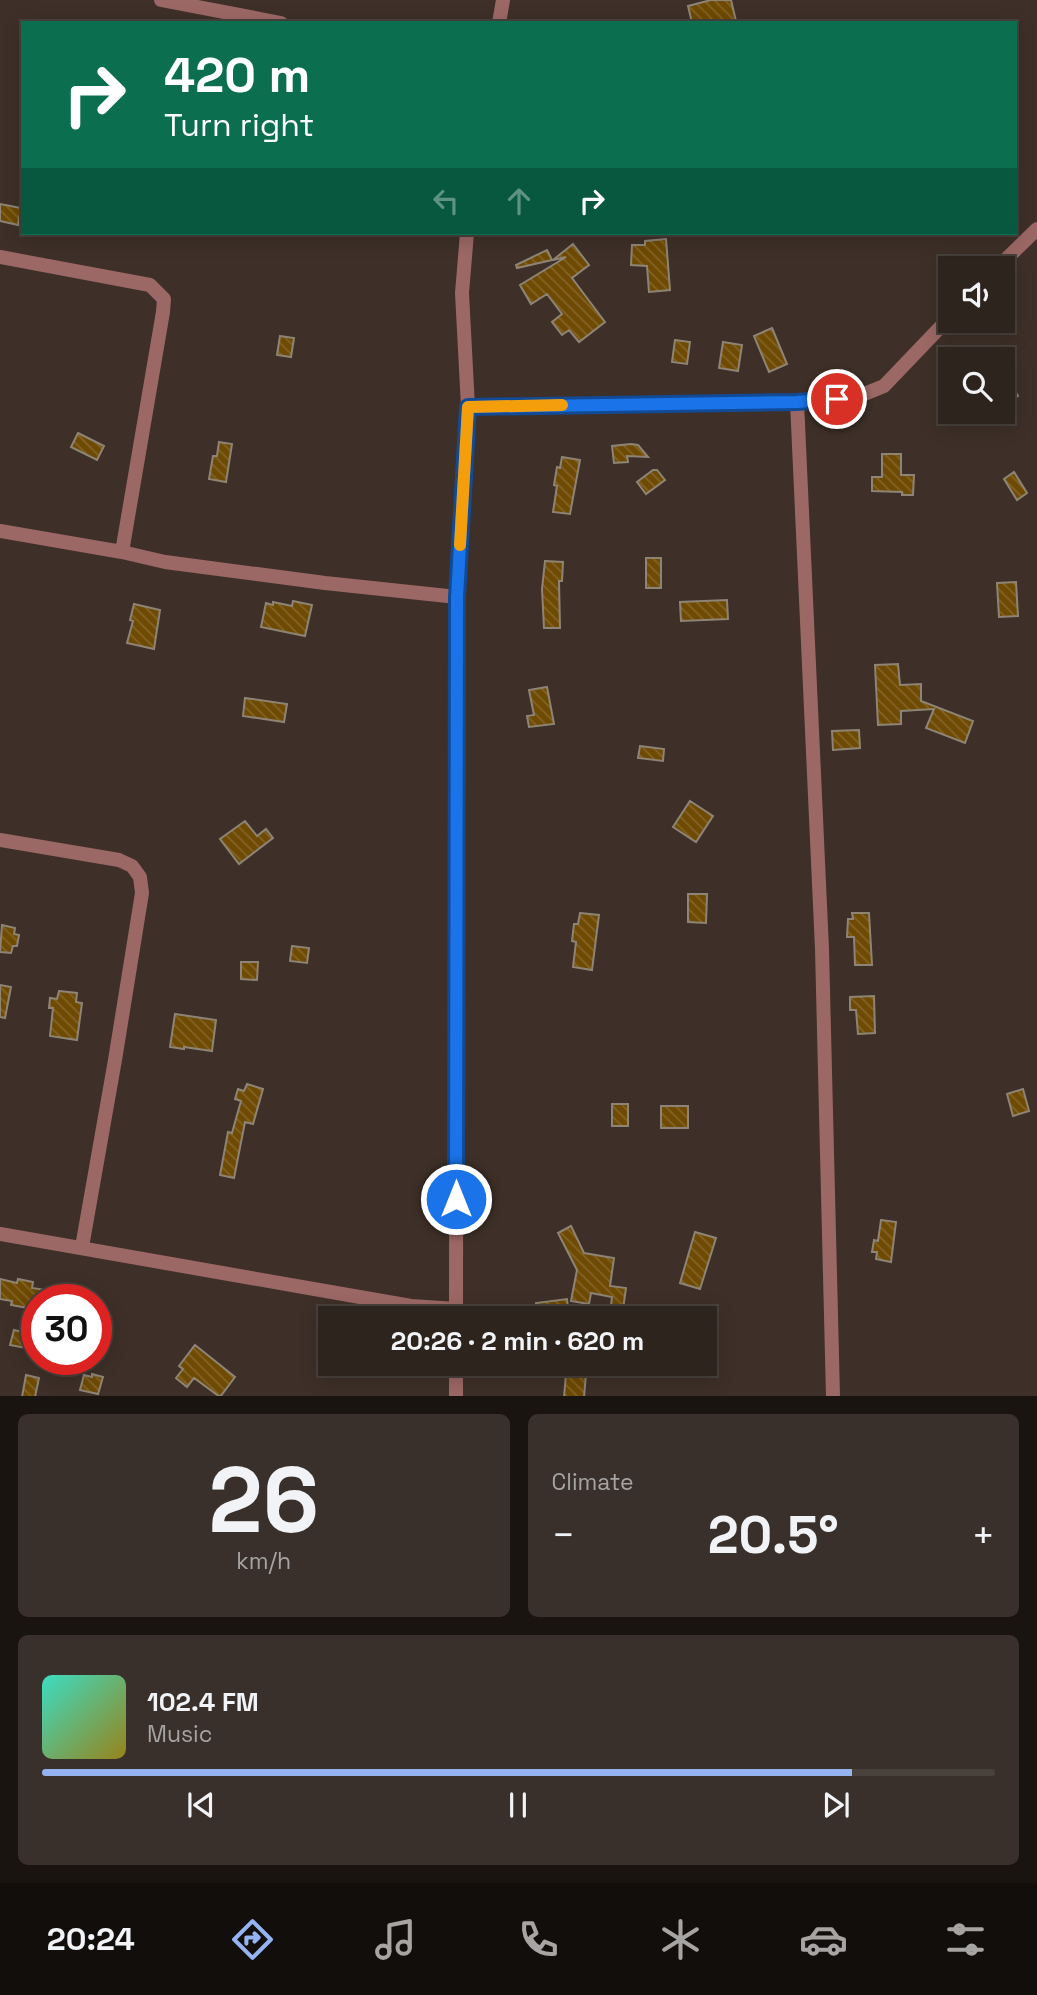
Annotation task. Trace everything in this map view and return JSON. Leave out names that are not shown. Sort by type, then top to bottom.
[{"type":"street","points":[[161,0],[232,7],[275,21]]},
{"type":"street","points":[[499,21],[503,0]]},
{"type":"street","points":[[1008,256],[1037,229]]},
{"type":"street","points":[[456,1306],[457,597],[468,407],[462,293],[467,235]]},
{"type":"street","points":[[0,257],[150,285],[164,299],[122,552]]},
{"type":"street","points":[[468,407],[797,402],[858,397],[884,386],[938,330]]},
{"type":"street","points":[[797,402],[822,949],[833,1396]]},
{"type":"street","points":[[0,531],[165,562],[457,597]]},
{"type":"street","points":[[0,840],[119,860],[132,866],[140,877],[142,893],[135,945],[82,1247]]},
{"type":"street","points":[[0,1234],[411,1306]]},
{"type":"street","points":[[456,1376],[456,1396]]},
{"type":"building","points":[[711,0],[731,0],[736,21],[692,21],[688,6]]},
{"type":"building","points":[[0,204],[21,208],[18,225],[0,221]]},
{"type":"building","points":[[666,239],[670,290],[649,292],[647,266],[631,265],[632,245],[645,245],[645,241]]},
{"type":"building","points":[[573,244],[589,265],[572,278],[605,322],[579,342],[569,330],[562,335],[552,322],[562,314],[547,294],[531,304],[520,285],[566,257],[553,260]]},
{"type":"building","points":[[547,250],[552,260],[517,268],[516,265]]},
{"type":"building","points":[[772,328],[787,364],[769,372],[754,336]]},
{"type":"building","points":[[280,336],[294,338],[291,357],[277,355]]},
{"type":"building","points":[[675,340],[690,342],[687,364],[672,362]]},
{"type":"building","points":[[723,342],[742,345],[738,371],[719,368]]},
{"type":"building","points":[[78,433],[104,446],[97,460],[71,447]]},
{"type":"building","points":[[219,442],[232,444],[226,482],[209,479],[213,456],[217,456]]},
{"type":"building","points":[[638,445],[648,457],[627,456],[628,462],[614,463],[612,446]]},
{"type":"building","points":[[882,454],[901,454],[901,475],[914,475],[913,495],[872,491],[872,477],[882,477]]},
{"type":"building","points":[[562,457],[580,460],[570,514],[553,512],[557,486],[554,485]]},
{"type":"building","points":[[657,470],[665,480],[646,494],[637,482]]},
{"type":"building","points":[[1014,472],[1027,493],[1017,500],[1004,479]]},
{"type":"building","points":[[646,558],[661,558],[661,588],[646,588]]},
{"type":"building","points":[[545,561],[563,562],[562,581],[559,581],[560,628],[544,628],[542,589]]},
{"type":"building","points":[[1016,582],[1018,616],[999,617],[997,583]]},
{"type":"building","points":[[727,600],[728,619],[681,621],[680,602]]},
{"type":"building","points":[[293,601],[312,605],[305,636],[261,627],[266,603],[292,606]]},
{"type":"building","points":[[134,604],[160,610],[154,649],[127,643]]},
{"type":"building","points":[[898,664],[900,685],[921,684],[921,701],[973,721],[965,743],[926,728],[934,709],[901,711],[901,724],[878,725],[875,665]]},
{"type":"building","points":[[547,687],[554,724],[529,727],[527,716],[534,715],[529,690]]},
{"type":"building","points":[[245,698],[287,704],[284,722],[243,716]]},
{"type":"building","points":[[859,730],[860,748],[833,750],[832,731]]},
{"type":"building","points":[[640,746],[664,749],[663,761],[638,758]]},
{"type":"building","points":[[690,801],[713,816],[696,842],[673,827]]},
{"type":"building","points":[[245,821],[257,836],[266,829],[273,838],[239,864],[220,839]]},
{"type":"building","points":[[688,894],[707,894],[706,923],[688,922]]},
{"type":"building","points":[[580,913],[599,915],[592,970],[573,967],[576,942],[572,941],[574,924],[578,924]]},
{"type":"building","points":[[852,913],[869,913],[872,965],[855,965],[854,937],[847,937],[848,919],[853,919]]},
{"type":"building","points":[[2,925],[15,928],[14,934],[19,935],[17,946],[13,946],[11,953],[0,952]]},
{"type":"building","points":[[292,946],[309,948],[307,963],[290,961]]},
{"type":"building","points":[[241,962],[258,962],[257,980],[241,979]]},
{"type":"building","points":[[0,985],[11,987],[5,1018],[0,1017]]},
{"type":"building","points":[[59,991],[77,993],[76,1002],[82,1003],[77,1040],[50,1036],[53,1008],[49,1008],[50,998],[57,999]]},
{"type":"building","points":[[874,996],[875,1033],[858,1034],[856,1010],[850,1010],[850,997]]},
{"type":"building","points":[[175,1014],[216,1020],[212,1051],[170,1047]]},
{"type":"building","points":[[247,1084],[263,1089],[253,1124],[245,1122],[234,1178],[220,1175],[228,1132],[232,1133],[241,1101],[235,1099],[238,1089],[244,1091]]},
{"type":"building","points":[[1023,1089],[1029,1111],[1013,1116],[1007,1094]]},
{"type":"building","points":[[612,1104],[628,1104],[628,1126],[612,1126]]},
{"type":"building","points":[[661,1106],[688,1106],[688,1128],[661,1128]]},
{"type":"building","points":[[881,1220],[896,1222],[891,1262],[876,1259],[877,1252],[872,1252],[874,1240],[878,1241]]},
{"type":"building","points":[[571,1226],[584,1253],[614,1258],[610,1286],[626,1288],[623,1306],[611,1306],[612,1297],[591,1293],[589,1304],[571,1301],[577,1270],[558,1233]]},
{"type":"building","points":[[695,1232],[716,1238],[700,1289],[680,1283]]},
{"type":"building","points":[[0,1279],[17,1283],[18,1279],[33,1282],[21,1284],[21,1307],[11,1305],[12,1301],[0,1299]]},
{"type":"building","points":[[567,1299],[568,1306],[536,1306],[536,1303]]},
{"type":"building","points":[[14,1330],[21,1332],[21,1347],[10,1345]]},
{"type":"building","points":[[195,1345],[235,1377],[219,1396],[194,1378],[187,1387],[176,1378],[183,1369],[179,1366]]},
{"type":"building","points":[[26,1375],[39,1378],[35,1396],[22,1396]]},
{"type":"building","points":[[84,1375],[103,1377],[98,1394],[80,1390]]},
{"type":"building","points":[[566,1376],[586,1376],[584,1396],[564,1396]]},
{"type":"slow traffic","points":[[460,545],[468,407],[562,405]]},
{"type":"route","points":[[456,1199],[457,597],[468,407],[797,402],[837,399]]}]
